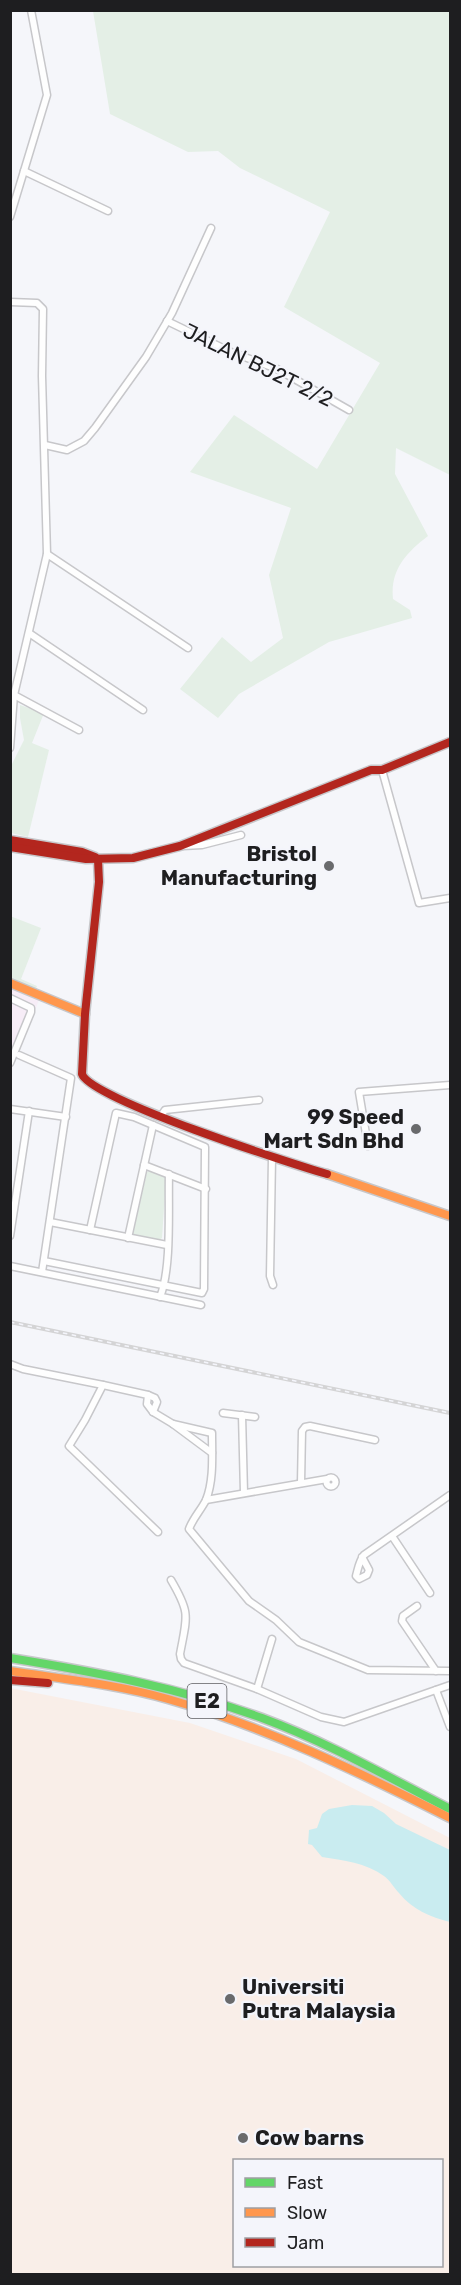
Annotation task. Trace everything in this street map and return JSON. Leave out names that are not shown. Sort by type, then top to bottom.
[{"type":"main road","points":[[10,848],[81,859],[133,858],[180,846],[371,770],[382,770],[450,742]]},
{"type":"main road","points":[[10,840],[82,852],[98,859]]},
{"type":"main road","points":[[98,859],[99,882],[85,1014],[84,1080],[98,1089],[161,1116],[272,1158],[346,1179],[450,1216]]},
{"type":"main road","points":[[10,983],[85,1014]]},
{"type":"main road","name":"E2","points":[[10,1658],[104,1673],[236,1709],[308,1737],[450,1809]]},
{"type":"main road","name":"E2","points":[[10,1671],[108,1687],[173,1701],[230,1718],[298,1744],[450,1818]]},
{"type":"main road","points":[[10,1680],[95,1688],[108,1687]]},
{"type":"street","points":[[10,217],[47,94],[31,10]]},
{"type":"street","points":[[24,171],[108,211]]},
{"type":"street","points":[[45,445],[67,450],[84,441],[133,376],[167,321],[211,228]]},
{"type":"street","points":[[10,302],[37,303],[42,309],[47,555],[13,698],[13,733],[10,748]]},
{"type":"street","name":"JALAN BJ2T 2/2","points":[[167,321],[231,352],[277,369],[349,410]]},
{"type":"street","points":[[47,555],[188,648]]},
{"type":"street","points":[[29,633],[142,710]]},
{"type":"street","points":[[13,698],[79,730]]},
{"type":"street","points":[[382,770],[419,903],[450,898]]},
{"type":"street","points":[[180,846],[202,845],[241,835]]},
{"type":"street","points":[[10,998],[31,1008],[10,1063]]},
{"type":"street","points":[[19,1055],[70,1078],[42,1272]]},
{"type":"street","points":[[368,1146],[359,1092],[450,1085]]},
{"type":"street","points":[[161,1116],[165,1110],[259,1100]]},
{"type":"street","points":[[10,1109],[66,1117]]},
{"type":"street","points":[[10,1236],[29,1112]]},
{"type":"street","points":[[44,1261],[197,1294],[202,1293],[204,1289],[206,1151],[202,1144],[127,1115],[116,1113],[90,1230]]},
{"type":"street","points":[[128,1238],[153,1125]]},
{"type":"street","points":[[272,1158],[270,1276],[273,1285]]},
{"type":"street","points":[[144,1165],[206,1189]]},
{"type":"street","points":[[160,1296],[165,1287],[169,1174]]},
{"type":"street","points":[[50,1222],[167,1245]]},
{"type":"street","points":[[10,1266],[201,1305]]},
{"type":"street","points":[[10,1364],[22,1369],[148,1395],[147,1404],[153,1412],[212,1453]]},
{"type":"street","points":[[103,1385],[69,1446],[158,1532]]},
{"type":"street","points":[[223,1413],[255,1417]]},
{"type":"street","points":[[242,1415],[244,1493]]},
{"type":"street","points":[[173,1424],[211,1432],[211,1478],[206,1500],[189,1529],[249,1601],[276,1620],[298,1642],[368,1670],[450,1671]]},
{"type":"street","points":[[301,1483],[302,1431],[305,1427],[310,1426],[375,1440]]},
{"type":"street","points":[[206,1500],[327,1479]]},
{"type":"street","points":[[362,1557],[450,1496]]},
{"type":"street","points":[[392,1536],[430,1593]]},
{"type":"street","points":[[171,1580],[185,1603],[181,1659],[184,1663],[257,1689],[321,1717],[344,1722],[450,1685]]},
{"type":"street","points":[[417,1606],[403,1616],[402,1621],[436,1671]]},
{"type":"street","points":[[257,1689],[272,1639]]},
{"type":"street","points":[[436,1690],[450,1727]]},
{"type":"shaded area","points":[[93,11],[450,11],[450,475],[396,448],[395,474],[428,536],[406,556],[394,579],[393,599],[410,610],[412,618],[329,642],[239,694],[218,718],[180,689],[222,637],[251,662],[283,638],[269,575],[291,508],[190,472],[234,415],[317,469],[380,363],[284,307],[330,212],[240,168],[218,151],[188,152],[110,114]]},
{"type":"shaded area","points":[[20,705],[44,713],[32,743],[49,750],[28,837],[11,833],[11,766],[24,740]]},
{"type":"shaded area","points":[[10,916],[41,928],[21,979],[37,986],[35,991],[11,981]]},
{"type":"shaded area","points":[[11,988],[39,1000],[11,1071]]},
{"type":"shaded area","points":[[152,1170],[166,1179],[162,1238],[159,1240],[132,1236],[147,1172]]},
{"type":"shaded area","name":"Universiti Putra Malaysia","points":[[10,1688],[190,1723],[296,1759],[450,1838],[450,2274],[11,2274]]},
{"type":"water","points":[[352,1805],[372,1806],[396,1824],[450,1850],[450,1922],[416,1908],[404,1899],[386,1878],[370,1868],[322,1857],[312,1845],[308,1844],[309,1830],[317,1828],[322,1814],[329,1809]]},
{"type":"railway","points":[[10,1322],[450,1413]]},
{"type":"traffic: fast","points":[[10,1658],[138,1682],[231,1707],[310,1738],[450,1809]]},
{"type":"traffic: slow","points":[[10,983],[85,1014]]},
{"type":"traffic: slow","points":[[327,1174],[450,1216]]},
{"type":"traffic: slow","points":[[10,1671],[129,1689],[205,1710],[312,1752],[450,1818]]},
{"type":"traffic: jam","points":[[10,847],[86,859],[133,858],[180,846],[371,770],[382,770],[450,742]]},
{"type":"traffic: jam","points":[[10,840],[82,852],[95,857]]},
{"type":"traffic: jam","points":[[98,859],[99,882],[85,1014],[82,1074],[93,1085],[154,1114],[236,1145],[327,1174]]},
{"type":"traffic: jam","points":[[10,1680],[48,1683]]},
{"type":"place","name":"Bristol Manufacturing","points":[[329,866]]},
{"type":"place","name":"99 Speed Mart Sdn Bhd","points":[[416,1129]]},
{"type":"place","name":"Universiti Putra Malaysia","points":[[230,1999]]},
{"type":"place","name":"Cow barns","points":[[243,2138]]}]
